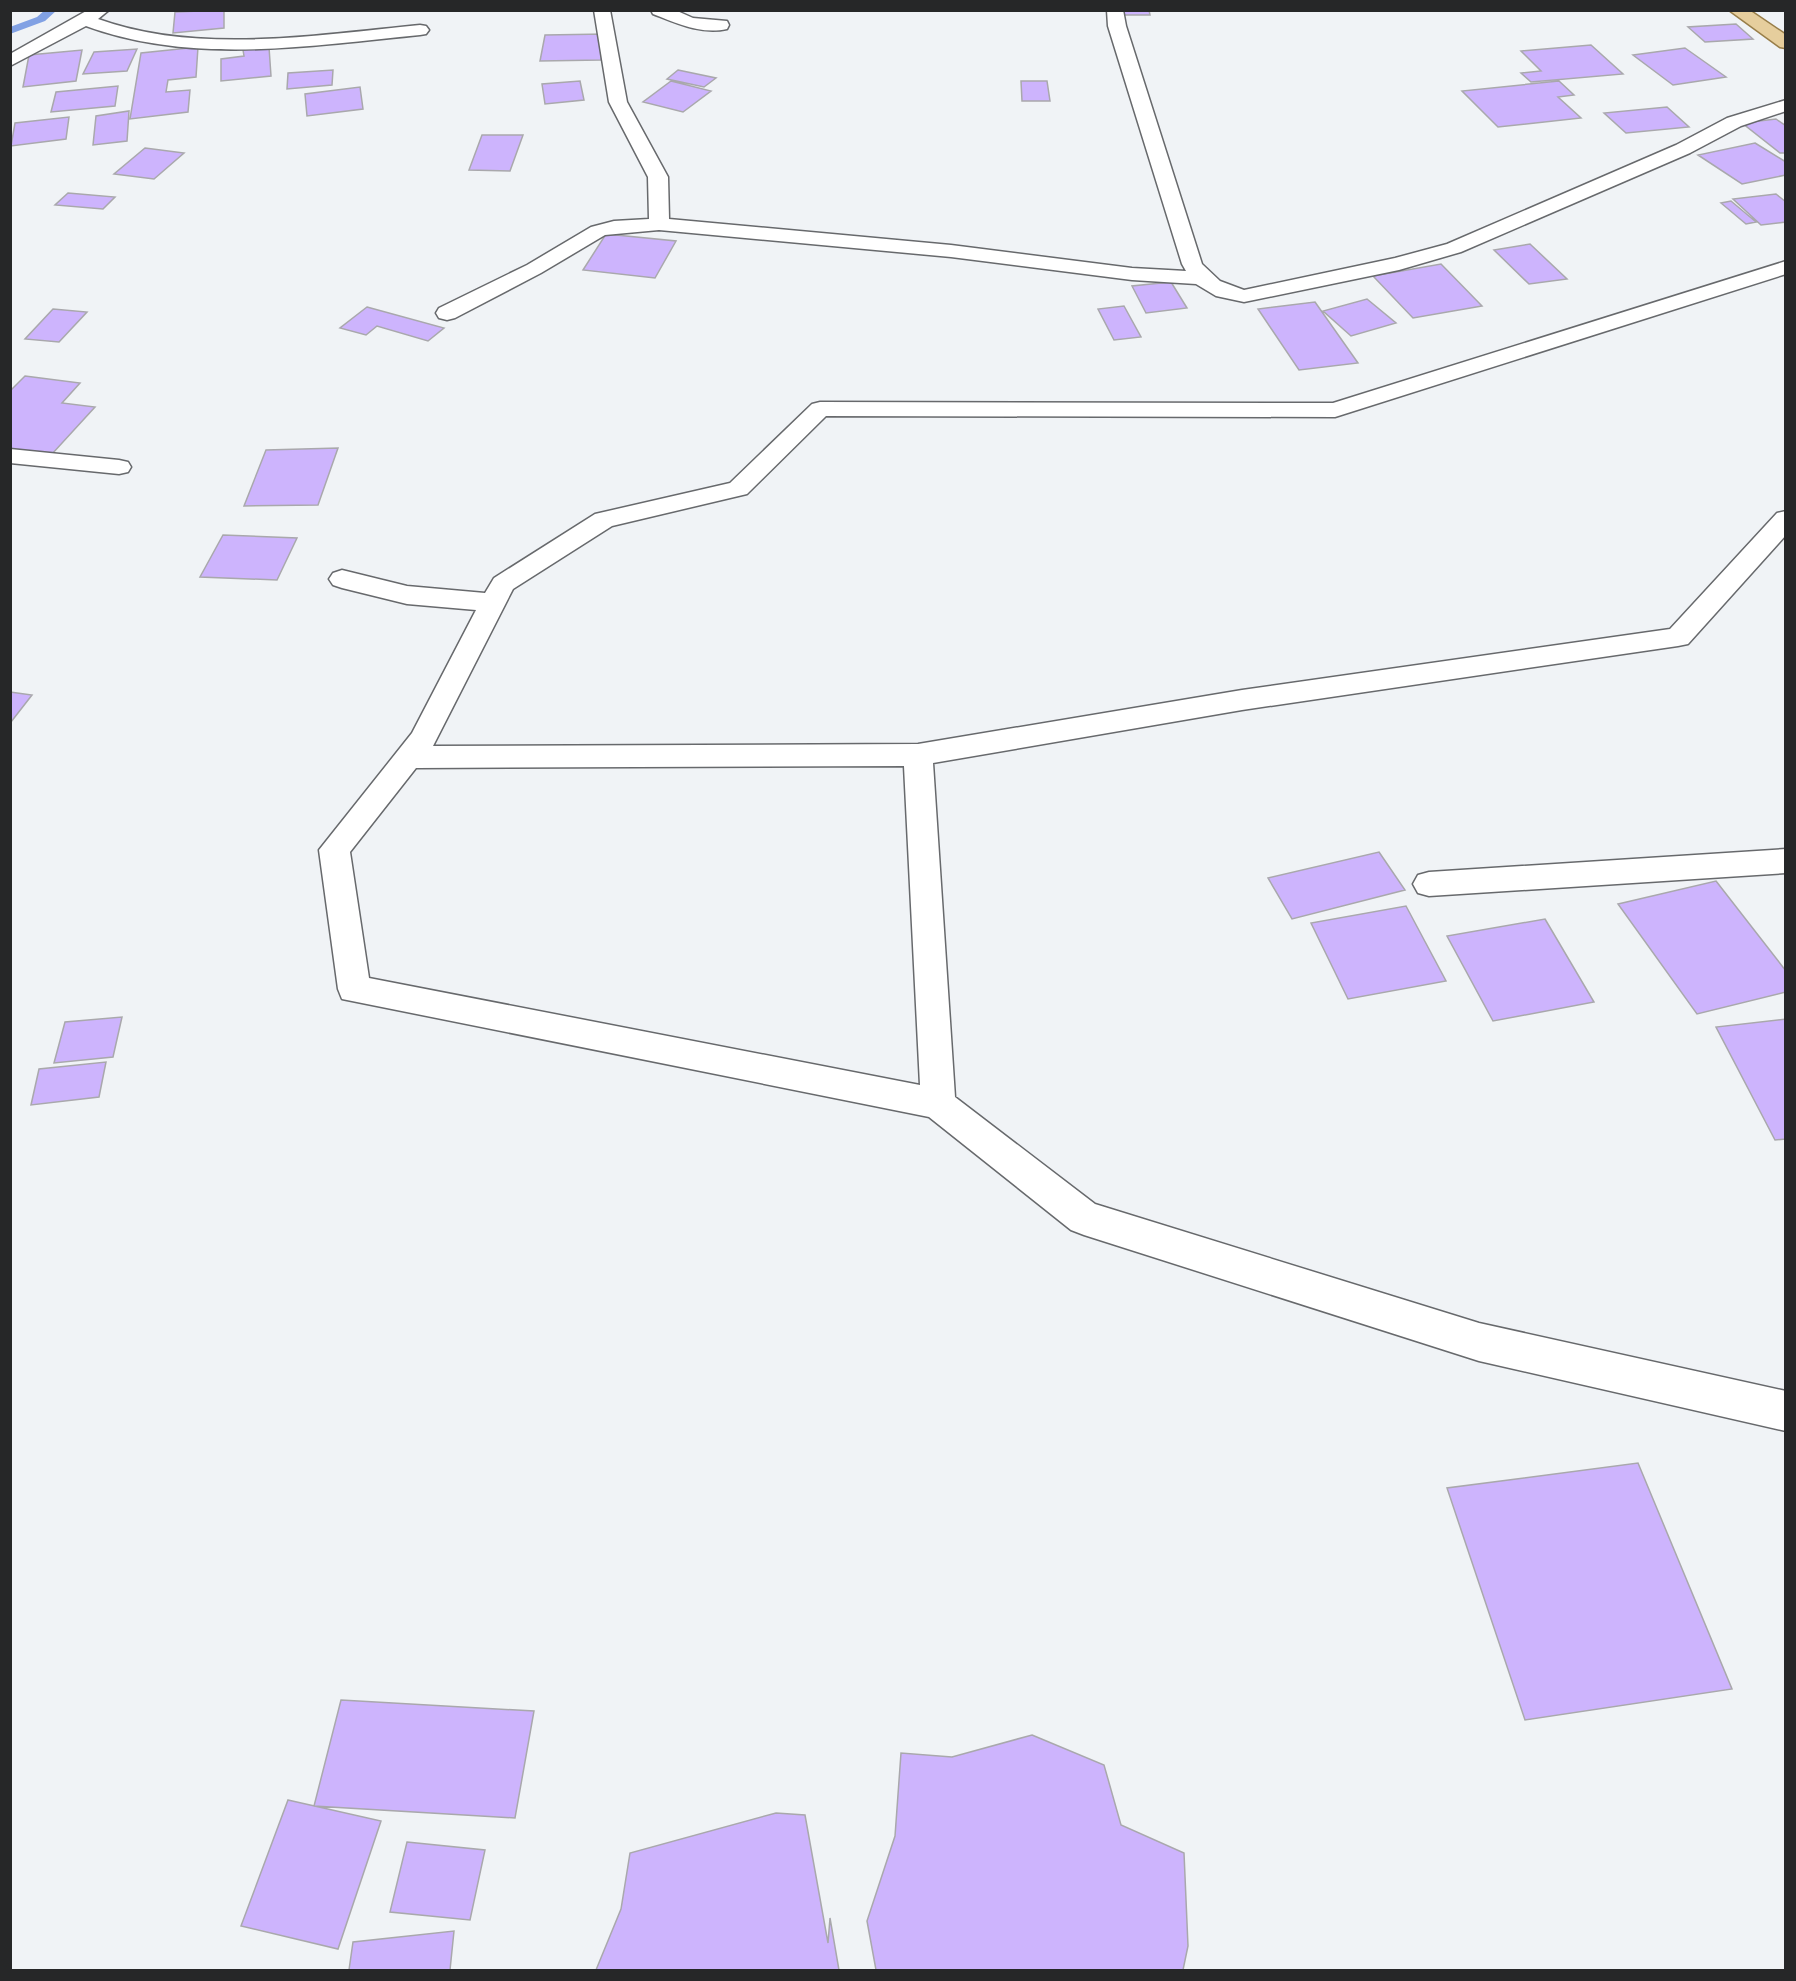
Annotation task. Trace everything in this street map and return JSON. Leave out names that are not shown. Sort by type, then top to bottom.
[{"type":"main road","points":[[1737,10],[1785,43]]},
{"type":"street","points":[[10,61],[101,10]]},
{"type":"street","points":[[602,10],[618,102],[658,177],[659,224]]},
{"type":"street","points":[[659,10],[690,23],[721,25]]},
{"type":"street","points":[[1115,10],[1117,26],[1192,264],[1202,278],[1224,291],[1251,295],[1454,248],[1683,149],[1734,122],[1785,105]]},
{"type":"street","points":[[86,20],[124,34],[157,39],[242,45],[288,43],[420,30]]},
{"type":"street","points":[[447,313],[534,269],[598,231],[614,227],[659,224],[951,251],[1132,274],[1202,278]]},
{"type":"street","points":[[1785,267],[1335,410],[820,410],[738,489],[604,520],[503,584],[423,739],[334,850],[354,989],[938,1104],[1084,1218],[1479,1342],[1785,1411]]},
{"type":"street","points":[[10,456],[119,467]]},
{"type":"street","points":[[409,758],[918,755],[1242,700],[1678,637],[1785,519]]},
{"type":"street","points":[[342,579],[407,595],[494,602]]},
{"type":"street","points":[[918,755],[938,1104]]},
{"type":"street","points":[[1429,884],[1785,861]]},
{"type":"building","points":[[224,10],[224,28],[173,33],[175,12]]},
{"type":"building","points":[[1121,10],[1149,10],[1150,15],[1121,15]]},
{"type":"building","points":[[1736,24],[1753,39],[1705,42],[1688,27]]},
{"type":"building","points":[[605,34],[601,60],[540,61],[545,35]]},
{"type":"building","points":[[1591,45],[1623,74],[1531,82],[1521,73],[1541,71],[1521,51]]},
{"type":"building","points":[[198,47],[196,77],[168,80],[166,92],[190,90],[188,112],[130,119],[141,53]]},
{"type":"building","points":[[269,47],[271,76],[221,81],[221,59],[244,56],[243,50]]},
{"type":"building","points":[[1685,48],[1726,77],[1673,85],[1633,55]]},
{"type":"building","points":[[137,49],[127,71],[83,74],[94,52]]},
{"type":"building","points":[[82,50],[76,81],[23,87],[29,55]]},
{"type":"building","points":[[333,70],[332,85],[287,89],[288,73]]},
{"type":"building","points":[[678,70],[716,78],[704,87],[667,79]]},
{"type":"building","points":[[580,81],[584,100],[545,104],[542,84]]},
{"type":"building","points":[[671,81],[711,91],[683,112],[643,102]]},
{"type":"building","points":[[1021,81],[1047,81],[1050,101],[1022,101]]},
{"type":"building","points":[[1559,81],[1574,95],[1558,97],[1581,118],[1498,127],[1462,91]]},
{"type":"building","points":[[118,86],[115,106],[51,112],[56,92]]},
{"type":"building","points":[[360,87],[363,109],[307,116],[305,94]]},
{"type":"building","points":[[1667,107],[1689,127],[1626,133],[1604,113]]},
{"type":"building","points":[[129,111],[127,141],[93,145],[96,116]]},
{"type":"building","points":[[69,117],[66,139],[11,146],[15,123]]},
{"type":"building","points":[[1776,119],[1786,126],[1786,153],[1780,153],[1742,123]]},
{"type":"building","points":[[482,135],[523,135],[510,171],[469,170]]},
{"type":"building","points":[[1755,143],[1786,162],[1786,175],[1742,184],[1698,155]]},
{"type":"building","points":[[145,148],[184,153],[154,179],[114,174]]},
{"type":"building","points":[[68,193],[115,197],[103,209],[55,205]]},
{"type":"building","points":[[1776,194],[1786,202],[1786,222],[1761,225],[1733,199]]},
{"type":"building","points":[[1731,201],[1756,222],[1746,224],[1721,203]]},
{"type":"building","points":[[606,234],[676,241],[655,278],[583,270]]},
{"type":"building","points":[[1530,244],[1567,279],[1529,284],[1494,250]]},
{"type":"building","points":[[1441,264],[1482,306],[1413,318],[1373,276]]},
{"type":"building","points":[[1171,282],[1187,308],[1146,313],[1132,286]]},
{"type":"building","points":[[1367,299],[1396,323],[1351,336],[1323,311]]},
{"type":"building","points":[[1315,302],[1358,363],[1299,370],[1258,309]]},
{"type":"building","points":[[1124,306],[1141,337],[1114,340],[1098,309]]},
{"type":"building","points":[[367,307],[444,328],[428,341],[377,326],[366,335],[340,328]]},
{"type":"building","points":[[53,309],[87,312],[59,342],[25,339]]},
{"type":"building","points":[[25,376],[80,383],[62,403],[95,407],[52,454],[10,449],[10,391]]},
{"type":"building","points":[[338,448],[318,505],[244,506],[266,450]]},
{"type":"building","points":[[223,535],[297,538],[277,580],[200,577]]},
{"type":"building","points":[[10,692],[32,695],[11,722],[10,722]]},
{"type":"building","points":[[1379,852],[1405,890],[1292,919],[1268,878]]},
{"type":"building","points":[[1716,881],[1786,971],[1786,992],[1697,1014],[1618,904]]},
{"type":"building","points":[[1406,906],[1446,981],[1348,999],[1311,923]]},
{"type":"building","points":[[1545,919],[1594,1002],[1493,1021],[1447,936]]},
{"type":"building","points":[[122,1017],[113,1057],[54,1063],[65,1022]]},
{"type":"building","points":[[1786,1019],[1786,1139],[1775,1140],[1716,1027]]},
{"type":"building","points":[[106,1062],[99,1097],[31,1105],[39,1069]]},
{"type":"building","points":[[1638,1463],[1732,1689],[1525,1720],[1447,1488]]},
{"type":"building","points":[[341,1700],[534,1711],[515,1818],[314,1806]]},
{"type":"building","points":[[1032,1735],[1104,1765],[1121,1825],[1184,1853],[1188,1946],[1183,1970],[876,1970],[867,1921],[895,1836],[901,1753],[952,1757]]},
{"type":"building","points":[[288,1800],[381,1821],[338,1949],[241,1926]]},
{"type":"building","points":[[776,1813],[805,1815],[828,1943],[830,1918],[839,1970],[596,1970],[621,1909],[630,1853]]},
{"type":"building","points":[[407,1842],[485,1850],[470,1920],[390,1912]]},
{"type":"building","points":[[454,1931],[450,1970],[349,1970],[353,1942]]},
{"type":"waterway","points":[[10,31],[41,19],[52,10]]}]
